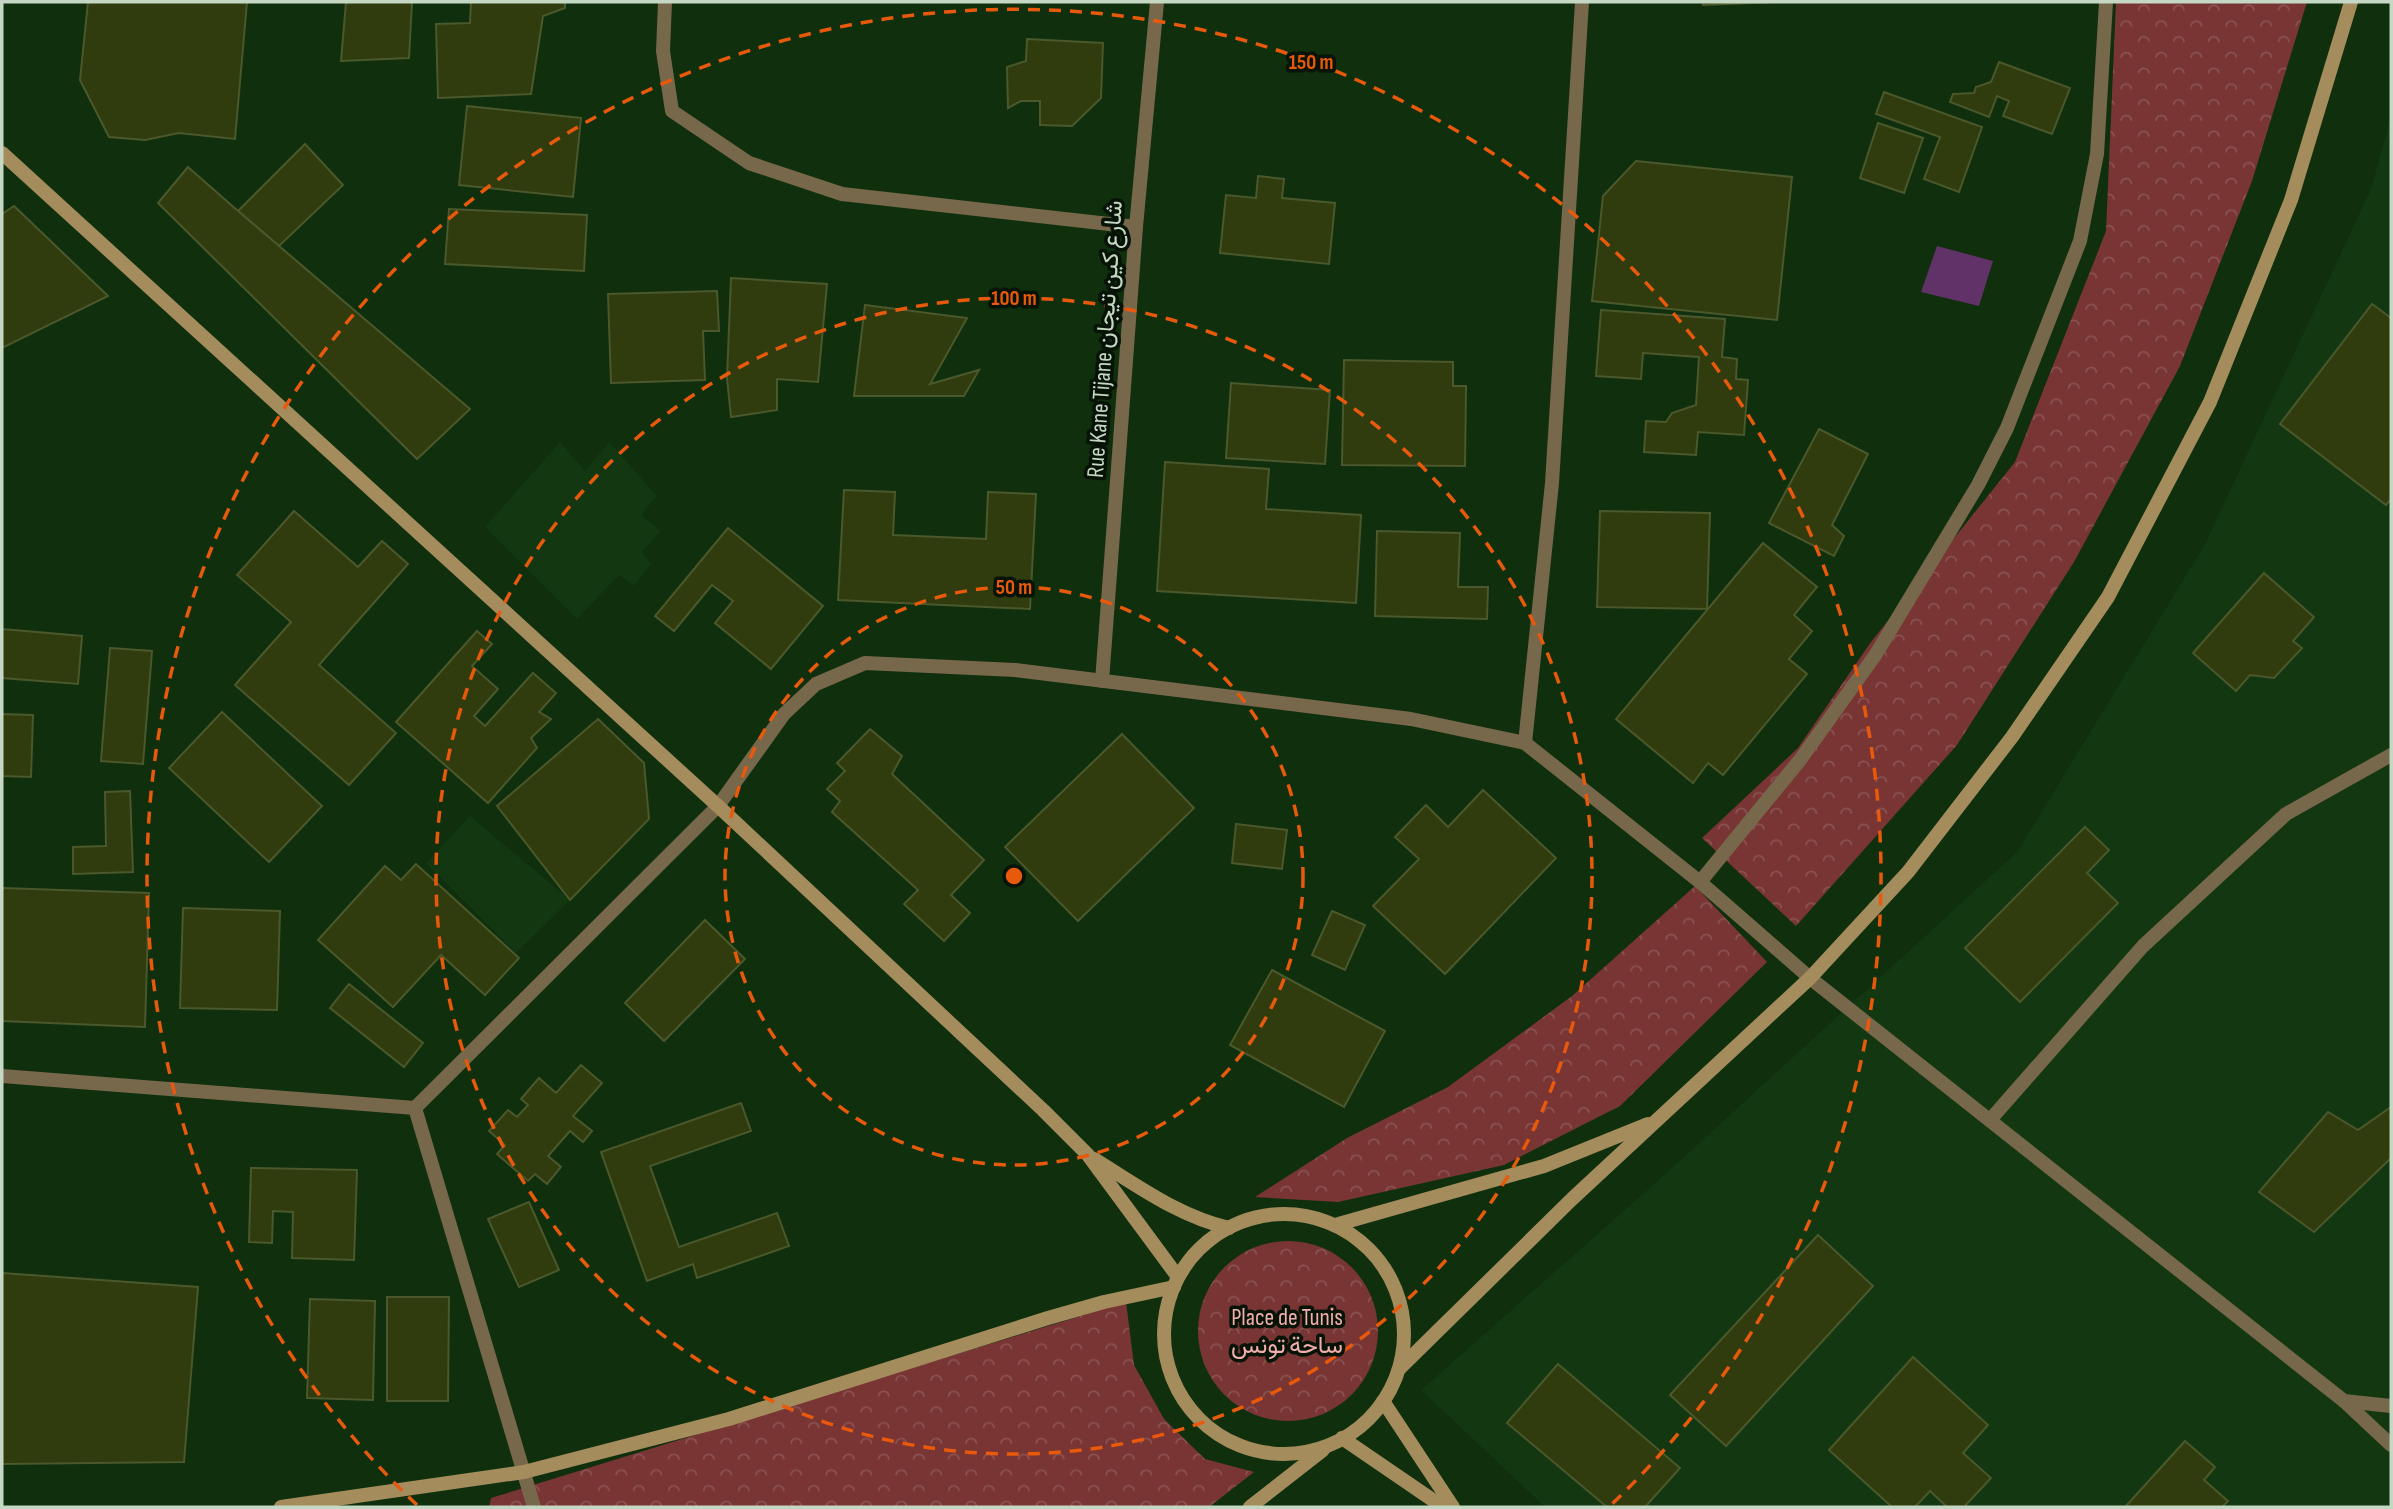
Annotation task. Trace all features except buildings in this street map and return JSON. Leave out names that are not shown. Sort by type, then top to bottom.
[{"type":"street","points":[[665,2],[663,51],[672,111],[749,163],[842,194],[1136,227]]},
{"type":"street","name":"Rue Kane Tijane شارع كين تيجان","points":[[1102,681],[1136,227],[1157,2]]},
{"type":"street","points":[[1525,743],[1552,483],[1582,2]]},
{"type":"street","points":[[1700,882],[1800,760],[1875,654],[1978,485],[2007,428],[2080,241],[2097,154],[2106,2]]},
{"type":"street","points":[[1399,1369],[1656,1120],[1811,978],[1908,872],[2012,737],[2108,597],[2210,401],[2291,200],[2351,2]]},
{"type":"street","points":[[2,153],[718,806],[1088,1155],[1175,1209],[1199,1221],[1229,1228]]},
{"type":"street","points":[[2,1076],[415,1108],[718,806],[784,714],[816,684],[865,663],[1015,670],[1411,719],[1525,743],[1700,882],[1811,978],[2344,1401],[2391,1445]]},
{"type":"street","points":[[1990,1120],[2143,946],[2286,814],[2391,755]]},
{"type":"street","points":[[415,1108],[534,1507]]},
{"type":"street","points":[[1335,1225],[1544,1166],[1656,1120]]},
{"type":"street","points":[[1088,1155],[1176,1282]]},
{"type":"street","points":[[1250,1507],[1337,1441],[1372,1416],[1399,1369],[1404,1345],[1404,1320],[1394,1285],[1374,1254],[1356,1237],[1335,1225],[1318,1219],[1282,1214],[1263,1216],[1229,1228],[1195,1254],[1176,1282],[1166,1310],[1166,1357],[1173,1380],[1199,1419],[1218,1433],[1262,1451],[1285,1453],[1337,1441],[1443,1507]]},
{"type":"street","points":[[281,1507],[524,1472],[729,1419],[1048,1318],[1176,1282]]},
{"type":"street","points":[[1383,1401],[1453,1507]]},
{"type":"street","points":[[2344,1401],[2391,1406]]},
{"type":"shaded area","points":[[2391,116],[2391,1507],[1545,1507],[1421,1390],[1661,1178],[2017,852],[2204,546],[2371,189]]},
{"type":"shaded area","points":[[1937,246],[1993,261],[1979,306],[1921,292]]},
{"type":"shaded area","points":[[560,442],[585,471],[609,442],[657,496],[641,515],[661,531],[642,552],[651,564],[634,586],[619,575],[577,619],[485,527]]},
{"type":"shaded area","points":[[470,816],[570,900],[516,953],[426,863]]},
{"type":"green space","points":[[2116,2],[2307,2],[2252,181],[2180,366],[2074,562],[1957,745],[1796,926],[1702,838],[1798,748],[1871,642],[2015,462],[2106,231]]},
{"type":"green space","points":[[1695,886],[1767,962],[1620,1106],[1504,1165],[1338,1202],[1255,1197],[1347,1138],[1448,1087],[1572,996]]},
{"type":"green space","name":"Place de Tunis ساحة تونس","points":[[1288,1241],[1322,1248],[1352,1267],[1371,1297],[1378,1331],[1371,1365],[1352,1395],[1322,1414],[1288,1421],[1254,1414],[1224,1395],[1205,1365],[1198,1331],[1205,1297],[1224,1267],[1254,1248]]},
{"type":"green space","points":[[1126,1302],[1134,1365],[1164,1419],[1205,1459],[1254,1472],[1209,1507],[489,1507],[491,1498]]}]
